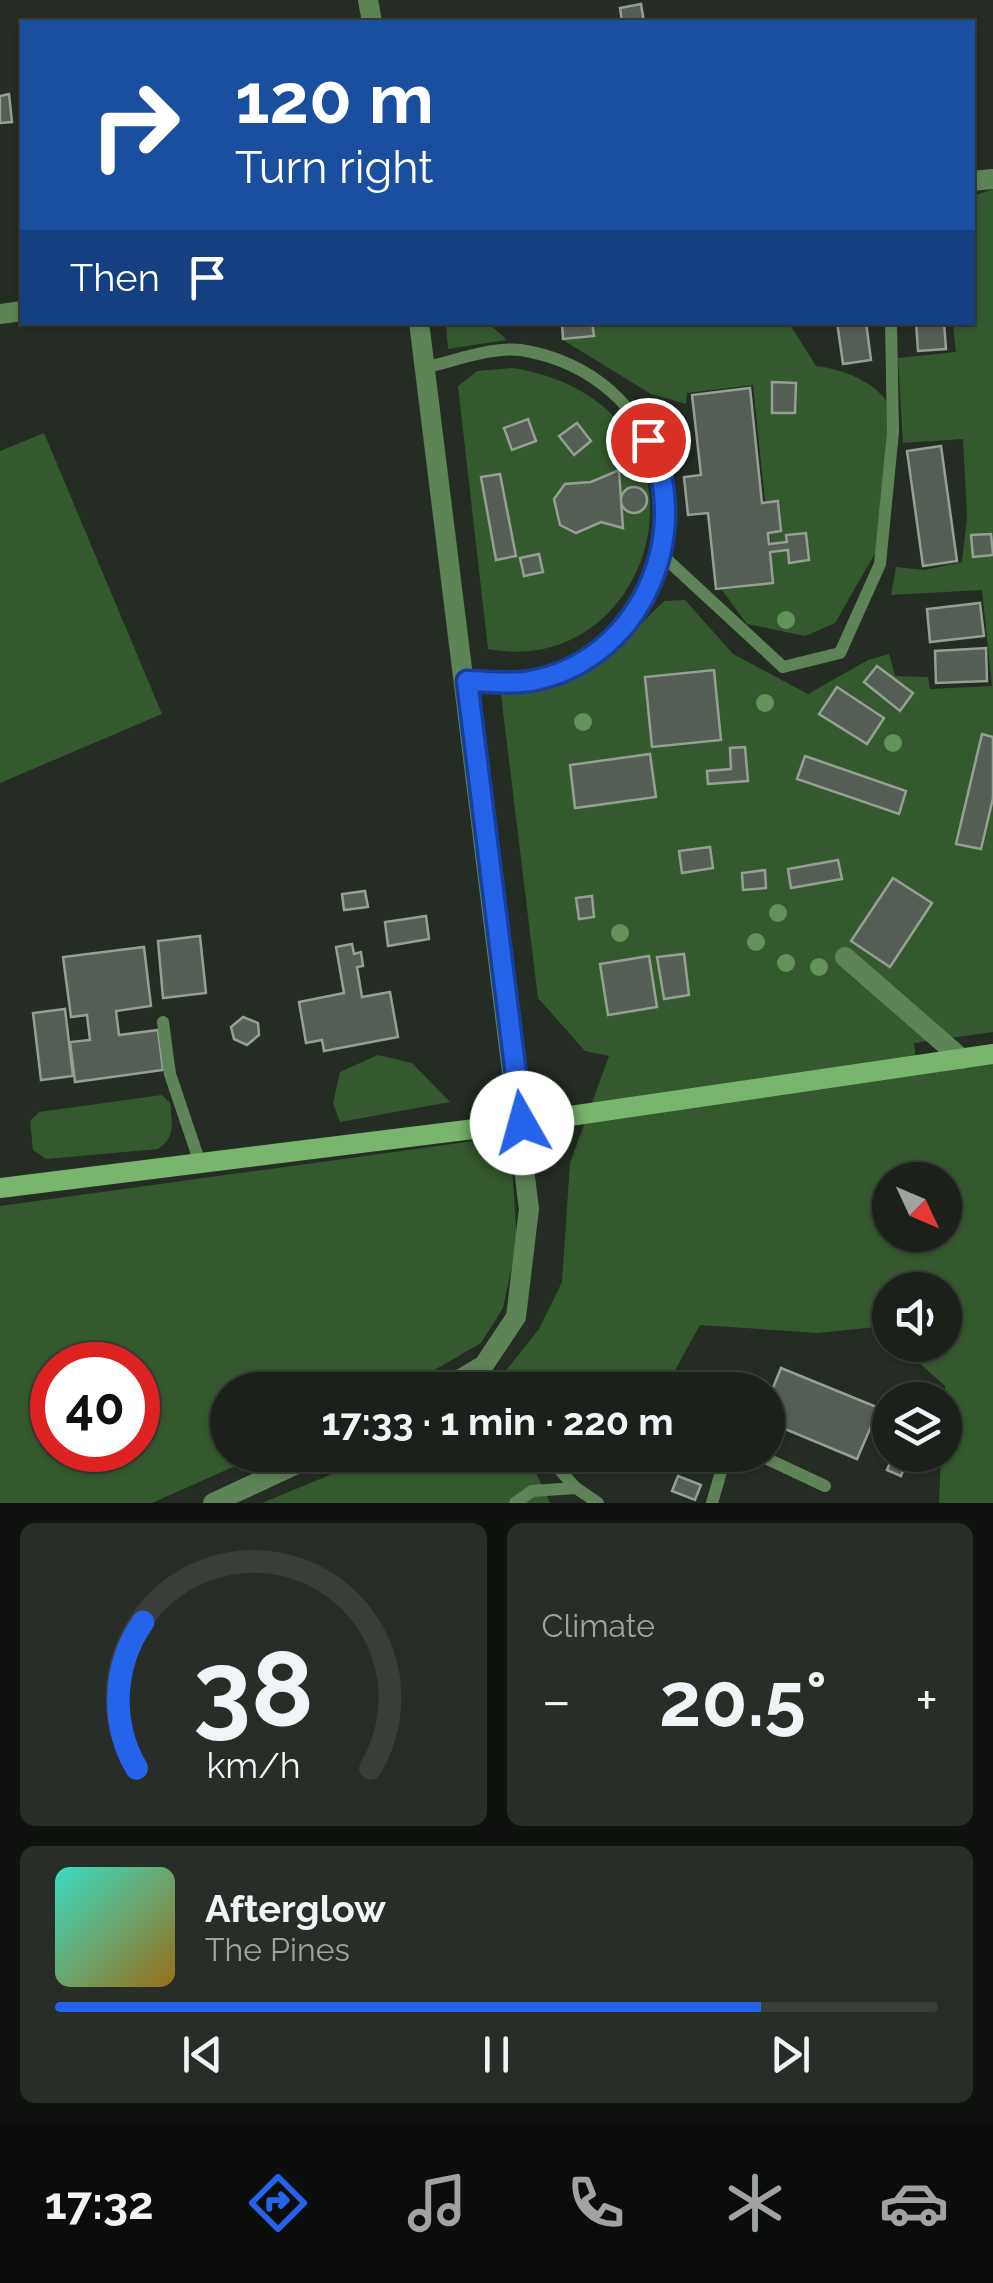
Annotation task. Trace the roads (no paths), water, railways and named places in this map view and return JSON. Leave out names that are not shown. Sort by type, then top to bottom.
[{"type":"main road","points":[[0,1188],[522,1123],[993,1054]]},
{"type":"street","points":[[419,325],[522,1123],[529,1209],[516,1317],[484,1365],[472,1372]]},
{"type":"street","points":[[846,957],[962,1058]]},
{"type":"street","points":[[213,1503],[280,1472]]},
{"type":"lane","points":[[663,556],[783,668],[840,653],[880,564],[894,432],[891,325]]},
{"type":"lane","points":[[424,368],[516,349],[563,360],[604,384],[637,419],[659,462],[668,508],[663,556],[636,614],[590,658],[530,681],[467,681]]},
{"type":"lane","points":[[162,1022],[170,1074],[200,1164]]},
{"type":"lane","points":[[785,1467],[825,1486]]},
{"type":"lane","points":[[561,1472],[598,1503]]},
{"type":"lane","points":[[712,1503],[721,1472]]},
{"type":"lane","points":[[515,1503],[532,1491],[576,1488]]}]
